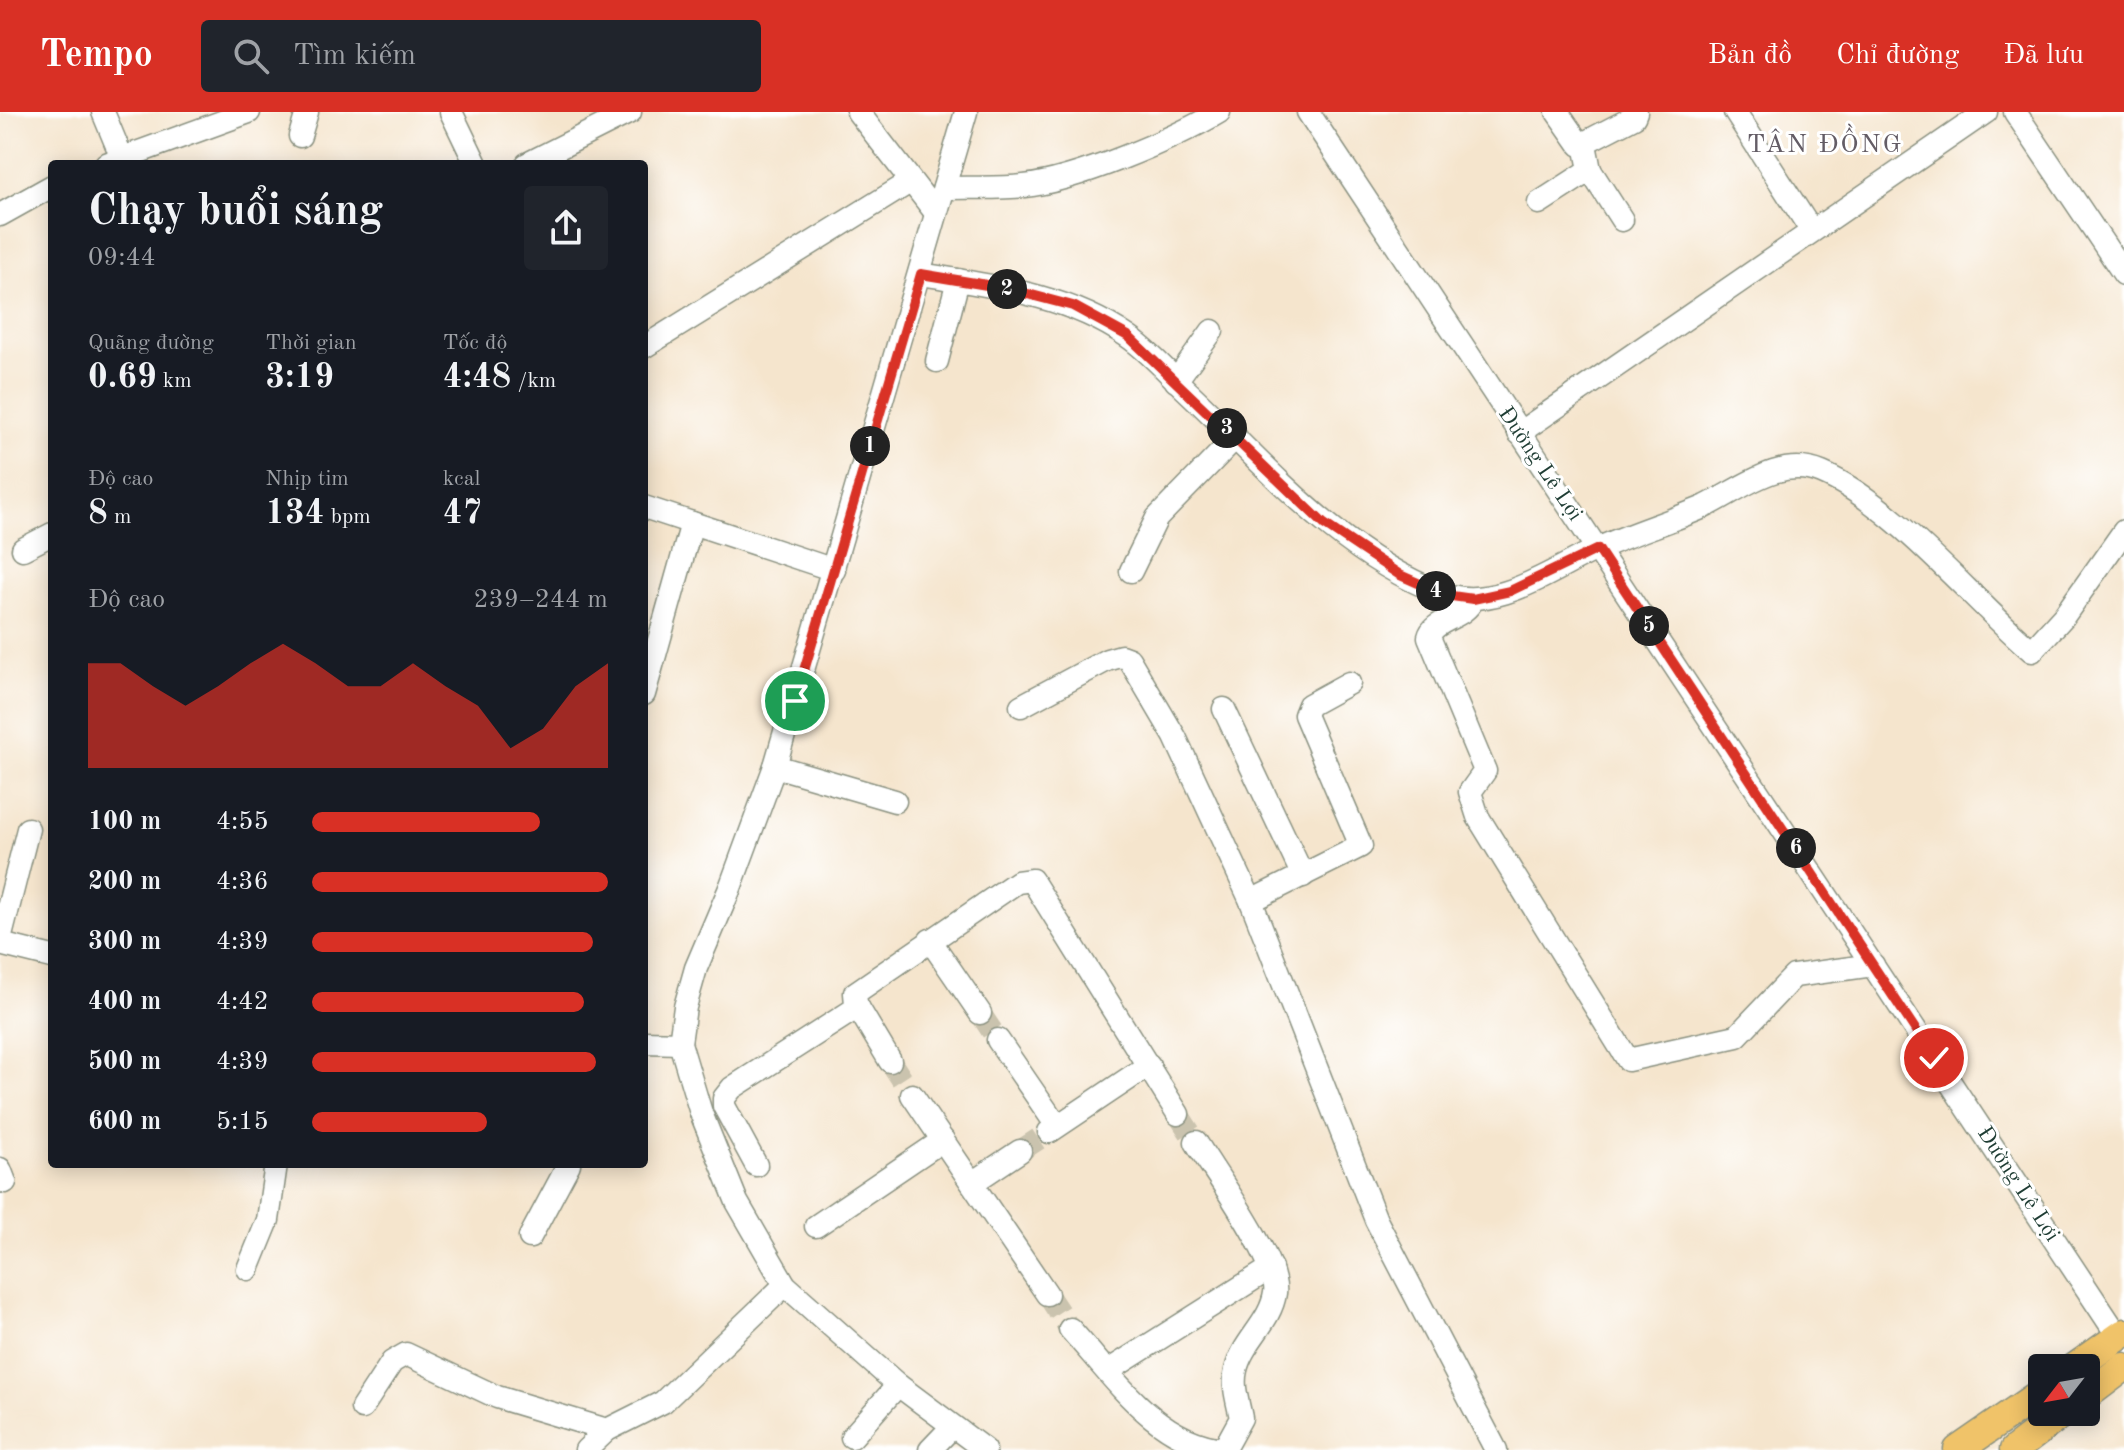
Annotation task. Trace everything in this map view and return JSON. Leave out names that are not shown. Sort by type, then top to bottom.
[{"type":"main road","points":[[2096,1354],[2122,1338]]},
{"type":"main road","points":[[2100,1385],[2124,1367]]},
{"type":"main road","points":[[1958,1450],[2028,1402]]},
{"type":"main road","points":[[2016,1449],[2046,1426]]},
{"type":"street","points":[[103,112],[114,160]]},
{"type":"street","points":[[117,160],[249,112]]},
{"type":"street","points":[[300,136],[307,112]]},
{"type":"street","points":[[451,112],[474,160]]},
{"type":"street","points":[[535,160],[630,112]]},
{"type":"street","points":[[858,112],[936,213]]},
{"type":"street","points":[[966,112],[775,766],[730,888],[696,968],[685,1007],[680,1043],[701,1113],[737,1202],[785,1285],[898,1385],[985,1450]]},
{"type":"street","points":[[944,188],[1026,186],[1045,182],[1134,153],[1219,112]]},
{"type":"street","name":"Đường Lê Lợi","points":[[1308,112],[2122,1338]]},
{"type":"street","points":[[1557,112],[1575,142],[1585,144],[1634,117],[1636,112]]},
{"type":"street","points":[[1735,112],[1811,230]]},
{"type":"street","points":[[1519,433],[1986,112]]},
{"type":"street","points":[[2015,112],[2124,274]]},
{"type":"street","points":[[1585,144],[1590,170],[1622,220]]},
{"type":"street","points":[[1539,203],[1590,170]]},
{"type":"street","points":[[648,345],[910,182]]},
{"type":"street","points":[[0,215],[48,188]]},
{"type":"street","points":[[921,274],[1073,306],[1128,336],[1324,524],[1400,575],[1445,595],[1473,599],[1510,591],[1598,549],[1708,505],[1767,473],[1795,467],[1821,472],[1888,515],[2032,651],[2064,616],[2124,531]]},
{"type":"street","points":[[937,361],[958,280]]},
{"type":"street","points":[[1176,381],[1212,331]]},
{"type":"street","points":[[1131,571],[1157,518],[1236,437]]},
{"type":"street","points":[[648,508],[834,570]]},
{"type":"street","points":[[648,680],[692,523]]},
{"type":"street","points":[[23,549],[48,536]]},
{"type":"street","points":[[1473,599],[1466,612],[1434,628],[1429,637],[1485,771],[1471,789],[1474,806],[1628,1060],[1737,1036],[1794,976],[1873,965]]},
{"type":"street","points":[[1021,706],[1107,660],[1121,656],[1129,659],[1175,737],[1251,901],[1342,1141],[1376,1220],[1496,1450]]},
{"type":"street","points":[[1251,901],[1361,846],[1305,715],[1309,705],[1349,683]]},
{"type":"street","points":[[1224,709],[1303,876]]},
{"type":"street","points":[[775,766],[895,801]]},
{"type":"street","points":[[28,829],[0,942],[48,956]]},
{"type":"street","points":[[890,1061],[858,1007],[855,993],[1017,882],[1032,880],[1178,1114]]},
{"type":"street","points":[[930,940],[980,1013]]},
{"type":"street","points":[[756,1165],[724,1106],[724,1098],[732,1088],[858,1007]]},
{"type":"street","points":[[998,1040],[1053,1129],[1149,1065]]},
{"type":"street","points":[[648,1042],[680,1043]]},
{"type":"street","points":[[912,1095],[1047,1294]]},
{"type":"street","points":[[816,1226],[943,1140]]},
{"type":"street","points":[[1070,1329],[1150,1418],[1199,1447],[1225,1449],[1241,1418],[1234,1385],[1236,1367],[1262,1325],[1275,1292],[1271,1268],[1196,1142]]},
{"type":"street","points":[[972,1183],[1020,1151]]},
{"type":"street","points":[[248,1269],[268,1220],[275,1168]]},
{"type":"street","points":[[530,1237],[567,1168]]},
{"type":"street","points":[[1108,1371],[1271,1268]]},
{"type":"street","points":[[586,1450],[607,1430],[663,1402],[785,1285]]},
{"type":"street","points":[[362,1408],[392,1362],[406,1354],[497,1397],[607,1430]]},
{"type":"street","points":[[852,1437],[898,1385]]},
{"type":"street","points":[[930,1450],[952,1427]]},
{"type":"tunnel","points":[[980,1013],[998,1040]]},
{"type":"tunnel","points":[[890,1061],[912,1095]]},
{"type":"tunnel","points":[[1178,1114],[1196,1142]]},
{"type":"tunnel","points":[[1020,1151],[1049,1132]]},
{"type":"tunnel","points":[[1047,1294],[1070,1329]]},
{"type":"district","name":"TÂN ĐỒNG","points":[[1825,145]]},
{"type":"route","points":[[795,701],[921,274],[1005,288],[1073,306],[1128,336],[1324,524],[1400,575],[1445,595],[1473,599],[1510,591],[1598,549],[1934,1058]]}]
